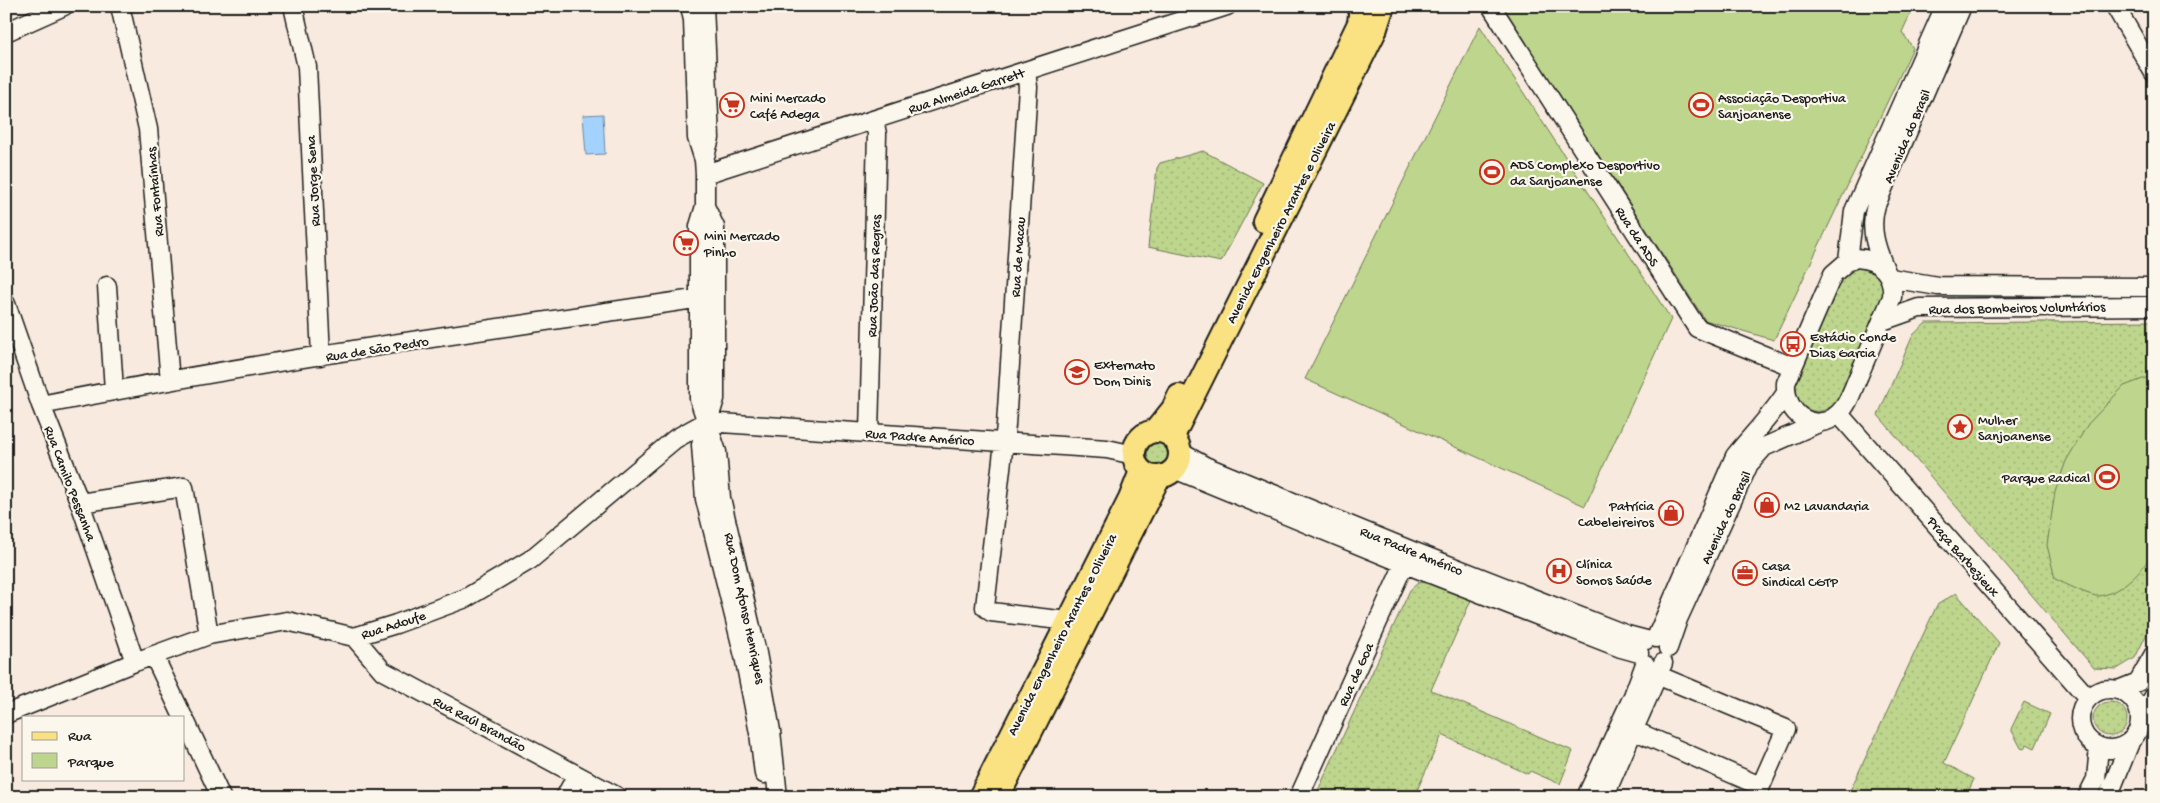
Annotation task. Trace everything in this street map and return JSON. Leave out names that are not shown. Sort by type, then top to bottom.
[{"type":"main road","name":"Avenida Engenheiro Arantes e Oliveira","points":[[980,797],[1130,499],[1160,456],[1173,408],[1359,24],[1361,6]]},
{"type":"main road","name":"Avenida Engenheiro Arantes e Oliveira","points":[[998,797],[1160,456],[1371,40],[1383,6]]},
{"type":"street","points":[[6,32],[64,6]]},
{"type":"street","name":"Rua Fontaínhas","points":[[120,6],[148,129],[170,381]]},
{"type":"street","name":"Rua Jorge Sena","points":[[293,6],[307,67],[321,356]]},
{"type":"street","name":"Rua Dom Afonso Henriques","points":[[690,6],[693,20],[697,138],[704,167],[705,206],[699,226],[707,297],[699,400],[717,452],[721,498],[757,653],[771,731],[778,797]]},
{"type":"street","name":"Rua Dom Afonso Henriques","points":[[704,6],[710,138],[704,167]]},
{"type":"street","name":"Rua Almeida Garrett","points":[[704,167],[874,120],[1227,6]]},
{"type":"street","name":"Rua da ADS","points":[[1491,6],[1697,328],[1793,367]]},
{"type":"street","name":"Avenida do Brasil","points":[[1586,797],[1653,655],[1735,456],[1774,411],[1786,393],[1786,383],[1833,274],[1848,261],[1854,211],[1945,6]]},
{"type":"street","name":"Avenida do Brasil","points":[[1607,796],[1633,730],[1653,655],[1678,619],[1749,464],[1764,447],[1831,419],[1846,406],[1892,297],[1893,287],[1876,249],[1872,226],[1876,205],[1962,6]]},
{"type":"street","points":[[2115,6],[2154,73]]},
{"type":"street","name":"Rua de Macau","points":[[1026,71],[1028,87],[1004,442],[985,607],[992,612],[1068,621]]},
{"type":"street","name":"Rua João das Regras","points":[[869,432],[877,134],[874,120]]},
{"type":"street","points":[[1848,261],[1857,258],[1868,259],[1877,262],[1888,273]]},
{"type":"street","name":"Rua dos Bombeiros Voluntários","points":[[1888,273],[1938,286],[2154,286]]},
{"type":"street","points":[[107,286],[114,390]]},
{"type":"street","name":"Rua de São Pedro","points":[[41,405],[114,390],[321,356],[707,297]]},
{"type":"street","name":"Rua Camilo Pessanha","points":[[6,304],[41,405],[80,502],[136,662]]},
{"type":"street","name":"Rua dos Bombeiros Voluntários","points":[[1882,320],[1919,308],[2154,306]]},
{"type":"street","points":[[1786,393],[1788,403],[1802,418],[1821,422]]},
{"type":"street","name":"Praça Barbezieux","points":[[1839,414],[2088,698]]},
{"type":"street","name":"Rua Dom Afonso Henriques","points":[[706,422],[701,445],[705,499],[744,656],[759,733],[766,797]]},
{"type":"street","name":"Rua Padre Américo","points":[[706,422],[1107,449],[1160,456],[1408,557],[1621,648],[1653,655]]},
{"type":"street","name":"Rua Adoufe","points":[[6,714],[209,635],[287,621],[354,637],[396,624],[466,598],[530,560],[675,439],[706,422]]},
{"type":"street","points":[[80,502],[184,486],[209,635]]},
{"type":"street","name":"Rua de Goa","points":[[1299,797],[1408,557]]},
{"type":"street","name":"Rua Raúl Brandão","points":[[354,637],[384,672],[618,797]]},
{"type":"street","points":[[2131,740],[2116,748],[2098,747],[2084,734],[2080,716],[2088,698],[2102,690],[2118,690],[2138,682],[2154,654]]},
{"type":"street","points":[[1633,730],[1758,792],[1786,729],[1653,655]]},
{"type":"street","points":[[154,656],[182,716]]},
{"type":"street","points":[[2108,797],[2131,740],[2140,726],[2139,709],[2134,700],[2118,690]]},
{"type":"street","points":[[2139,709],[2150,704],[2154,696]]},
{"type":"street","points":[[185,722],[221,797]]},
{"type":"street","points":[[2087,797],[2096,778],[2098,747]]},
{"type":"street","points":[[565,797],[577,775]]},
{"type":"green space","points":[[1502,6],[1914,6],[1902,32],[1913,48],[1774,340],[1705,320]]},
{"type":"green space","name":"ADS Complexo Desportivo da Sanjoanense","points":[[1480,26],[1671,319],[1585,506],[1305,379]]},
{"type":"green space","points":[[1203,151],[1263,183],[1221,262],[1148,247],[1157,168],[1160,163]]},
{"type":"green space","points":[[1859,266],[1871,269],[1878,274],[1882,281],[1884,293],[1837,401],[1831,407],[1823,410],[1809,410],[1798,401],[1795,385],[1842,277],[1852,268]]},
{"type":"green space","points":[[2154,321],[2154,619],[2135,658],[2117,669],[2094,668],[1878,415],[1913,335],[1926,323]]},
{"type":"green space","name":"Parque Radical","points":[[2148,377],[2154,377],[2154,551],[2131,579],[2107,594],[2095,596],[2055,579],[2047,545],[2055,492],[2066,461],[2088,424],[2124,386]]},
{"type":"green space","points":[[1160,441],[1169,445],[1173,454],[1169,463],[1160,467],[1151,463],[1147,454],[1151,445]]},
{"type":"green space","points":[[1428,581],[1472,598],[1431,690],[1573,751],[1560,784],[1530,771],[1528,774],[1442,735],[1414,797],[1315,797],[1410,590],[1418,583]]},
{"type":"green space","points":[[1956,593],[1999,643],[1944,763],[1974,779],[1966,797],[1847,797],[1937,605]]},
{"type":"green space","points":[[2024,702],[2050,714],[2035,748],[2027,744],[2024,749],[2021,748],[2011,729]]},
{"type":"green space","points":[[2110,702],[2117,703],[2122,707],[2126,712],[2126,726],[2122,731],[2117,735],[2110,736],[2103,735],[2098,731],[2094,726],[2093,719],[2094,712],[2098,707],[2103,703]]},
{"type":"water","points":[[603,114],[605,154],[586,155],[583,115]]},
{"type":"place","name":"Mini Mercado Café Adega","points":[[732,105]]},
{"type":"place","name":"Associação Desportiva Sanjoanense","points":[[1701,105]]},
{"type":"place","name":"ADS Complexo Desportivo da Sanjoanense","points":[[1492,172]]},
{"type":"place","name":"Mini Mercado Pinho","points":[[686,243]]},
{"type":"place","name":"Estádio Conde Dias Garcia","points":[[1793,344]]},
{"type":"place","name":"Externato Dom Dinis","points":[[1077,372]]},
{"type":"place","name":"Mulher Sanjoanense","points":[[1960,427]]},
{"type":"place","name":"Parque Radical","points":[[2107,477]]},
{"type":"place","name":"M2 Lavandaria","points":[[1767,505]]},
{"type":"place","name":"Patrícia Cabeleireiros","points":[[1671,513]]},
{"type":"place","name":"Clínica Somos Saúde","points":[[1559,571]]},
{"type":"place","name":"Casa Sindical CGTP","points":[[1745,573]]}]
